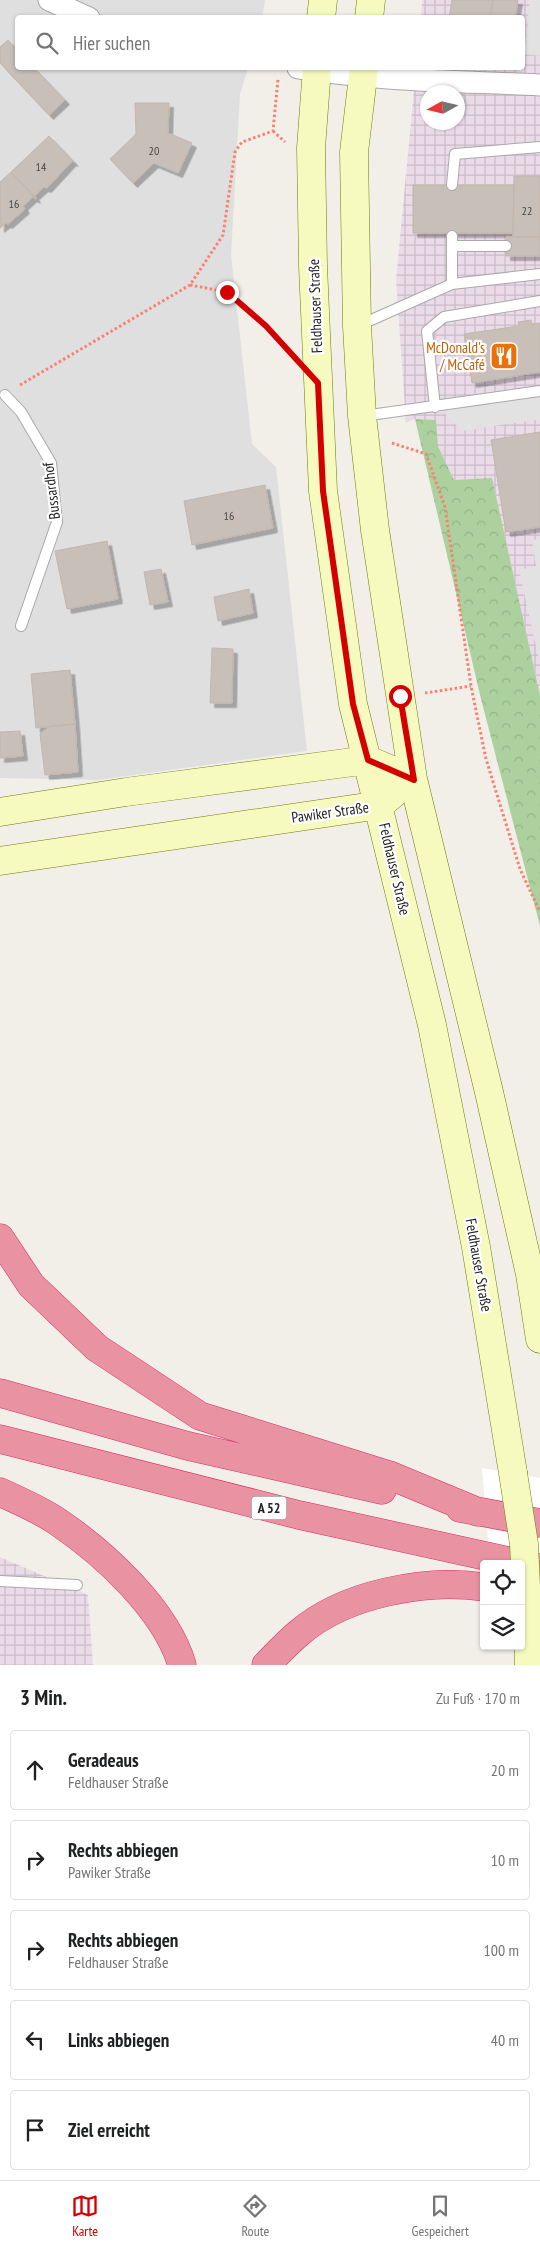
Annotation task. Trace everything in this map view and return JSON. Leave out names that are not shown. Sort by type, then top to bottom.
[{"type":"highway","points":[[0,1238],[31,1285],[97,1348],[200,1416],[389,1475],[478,1512]]},
{"type":"highway","points":[[0,1393],[188,1446],[478,1512],[540,1523]]},
{"type":"highway","name":"A 52","points":[[0,1439],[299,1515],[540,1568]]},
{"type":"highway","points":[[0,1492],[58,1521],[131,1581],[177,1646],[182,1665]]},
{"type":"highway","points":[[266,1665],[300,1632],[334,1610],[372,1595],[422,1586],[480,1587]]},
{"type":"highway","points":[[525,1593],[540,1595]]},
{"type":"main road","points":[[321,15],[322,0]]},
{"type":"main road","points":[[369,15],[371,0]]},
{"type":"main road","name":"Feldhauser Straße","points":[[311,70],[313,266],[323,491],[353,704],[380,805],[432,1025],[476,1247],[524,1544],[529,1665]]},
{"type":"main road","points":[[364,72],[354,152],[357,326],[363,425],[375,530],[414,780],[489,1092],[530,1274],[540,1339]]},
{"type":"main road","points":[[0,812],[126,792],[368,760],[414,780]]},
{"type":"main road","name":"Pawiker Straße","points":[[0,860],[380,805],[414,780]]},
{"type":"street","points":[[49,0],[82,15]]},
{"type":"street","points":[[329,70],[364,72],[415,81],[540,86]]},
{"type":"lane","points":[[452,185],[455,154],[540,146]]},
{"type":"lane","points":[[452,284],[452,241],[506,246]]},
{"type":"lane","points":[[357,326],[452,284],[540,274]]},
{"type":"lane","points":[[435,407],[427,331],[444,317],[540,301]]},
{"type":"lane","points":[[363,425],[435,407],[540,391]]},
{"type":"lane","name":"Bussardhof","points":[[5,394],[21,412],[51,463],[57,522],[21,626]]},
{"type":"lane","points":[[0,1581],[77,1585]]},
{"type":"path","points":[[5,394],[190,285],[223,235],[235,152],[242,142],[273,131],[278,77]]},
{"type":"path","points":[[190,285],[227,292],[266,326],[292,354]]},
{"type":"path","points":[[363,425],[426,454],[436,480],[445,507],[471,686],[486,759],[520,869],[540,912]]},
{"type":"shaded area","points":[[0,0],[265,0],[262,15],[15,15],[15,70],[247,70],[240,94],[231,256],[252,444],[276,467],[307,751],[98,780],[0,778]]},
{"type":"shaded area","points":[[422,0],[540,0],[540,695],[492,479],[454,480],[438,446],[415,419],[406,423],[396,280],[416,70],[525,70],[525,15],[421,15]]},
{"type":"shaded area","points":[[530,0],[540,0],[540,56],[525,54]]},
{"type":"shaded area","points":[[540,397],[540,419],[462,431],[442,411]]},
{"type":"shaded area","points":[[540,539],[540,664],[519,570],[536,566],[532,540]]},
{"type":"shaded area","points":[[0,1557],[88,1595],[93,1665],[0,1665]]},
{"type":"green space","points":[[415,419],[436,420],[438,446],[454,480],[492,478],[540,695],[540,926],[481,699]]},
{"type":"pier","points":[[482,1468],[540,1478],[540,1628],[525,1577],[525,1560],[490,1560]]},
{"type":"building","points":[[452,0],[493,0],[490,15],[450,15]]},
{"type":"building","points":[[493,0],[518,0],[516,15],[490,15]]},
{"type":"building","points":[[8,40],[15,48],[15,70],[36,70],[65,100],[49,115],[0,63],[0,47]]},
{"type":"building","points":[[135,103],[169,103],[168,133],[192,143],[178,173],[154,163],[133,183],[110,159],[136,134]]},
{"type":"building","points":[[49,136],[74,162],[72,161],[47,188],[44,187],[34,196],[11,172]]},
{"type":"building","points":[[11,172],[36,199],[33,197],[23,206],[25,209],[8,224],[6,223],[0,228],[0,182]]},
{"type":"building","points":[[514,176],[540,176],[540,237],[513,237]]},
{"type":"building","points":[[413,185],[514,185],[513,233],[413,233]]},
{"type":"building","points":[[506,237],[540,237],[540,256],[506,256]]},
{"type":"building","name":"McDonald's / McCafé","points":[[531,320],[532,324],[540,323],[540,372],[472,383],[464,334],[519,326],[518,322]]},
{"type":"building","points":[[540,432],[540,527],[506,532],[491,440]]},
{"type":"building","points":[[265,485],[273,528],[192,545],[184,501]]},
{"type":"building","points":[[107,541],[118,599],[67,609],[55,551]]},
{"type":"building","points":[[161,569],[168,602],[150,605],[144,572]]},
{"type":"building","points":[[249,589],[253,613],[218,621],[214,597]]},
{"type":"building","points":[[212,648],[233,649],[232,703],[210,703]]},
{"type":"building","points":[[70,670],[75,724],[36,728],[31,674]]},
{"type":"building","points":[[75,724],[78,772],[45,775],[40,734],[50,726]]},
{"type":"building","points":[[20,731],[23,756],[0,758],[0,732]]},
{"type":"place","name":"McDonald's / McCafé","points":[[504,356]]},
{"type":"route","points":[[227,292],[266,326],[318,383],[323,491],[353,704],[368,760],[414,780],[400,696]]}]
